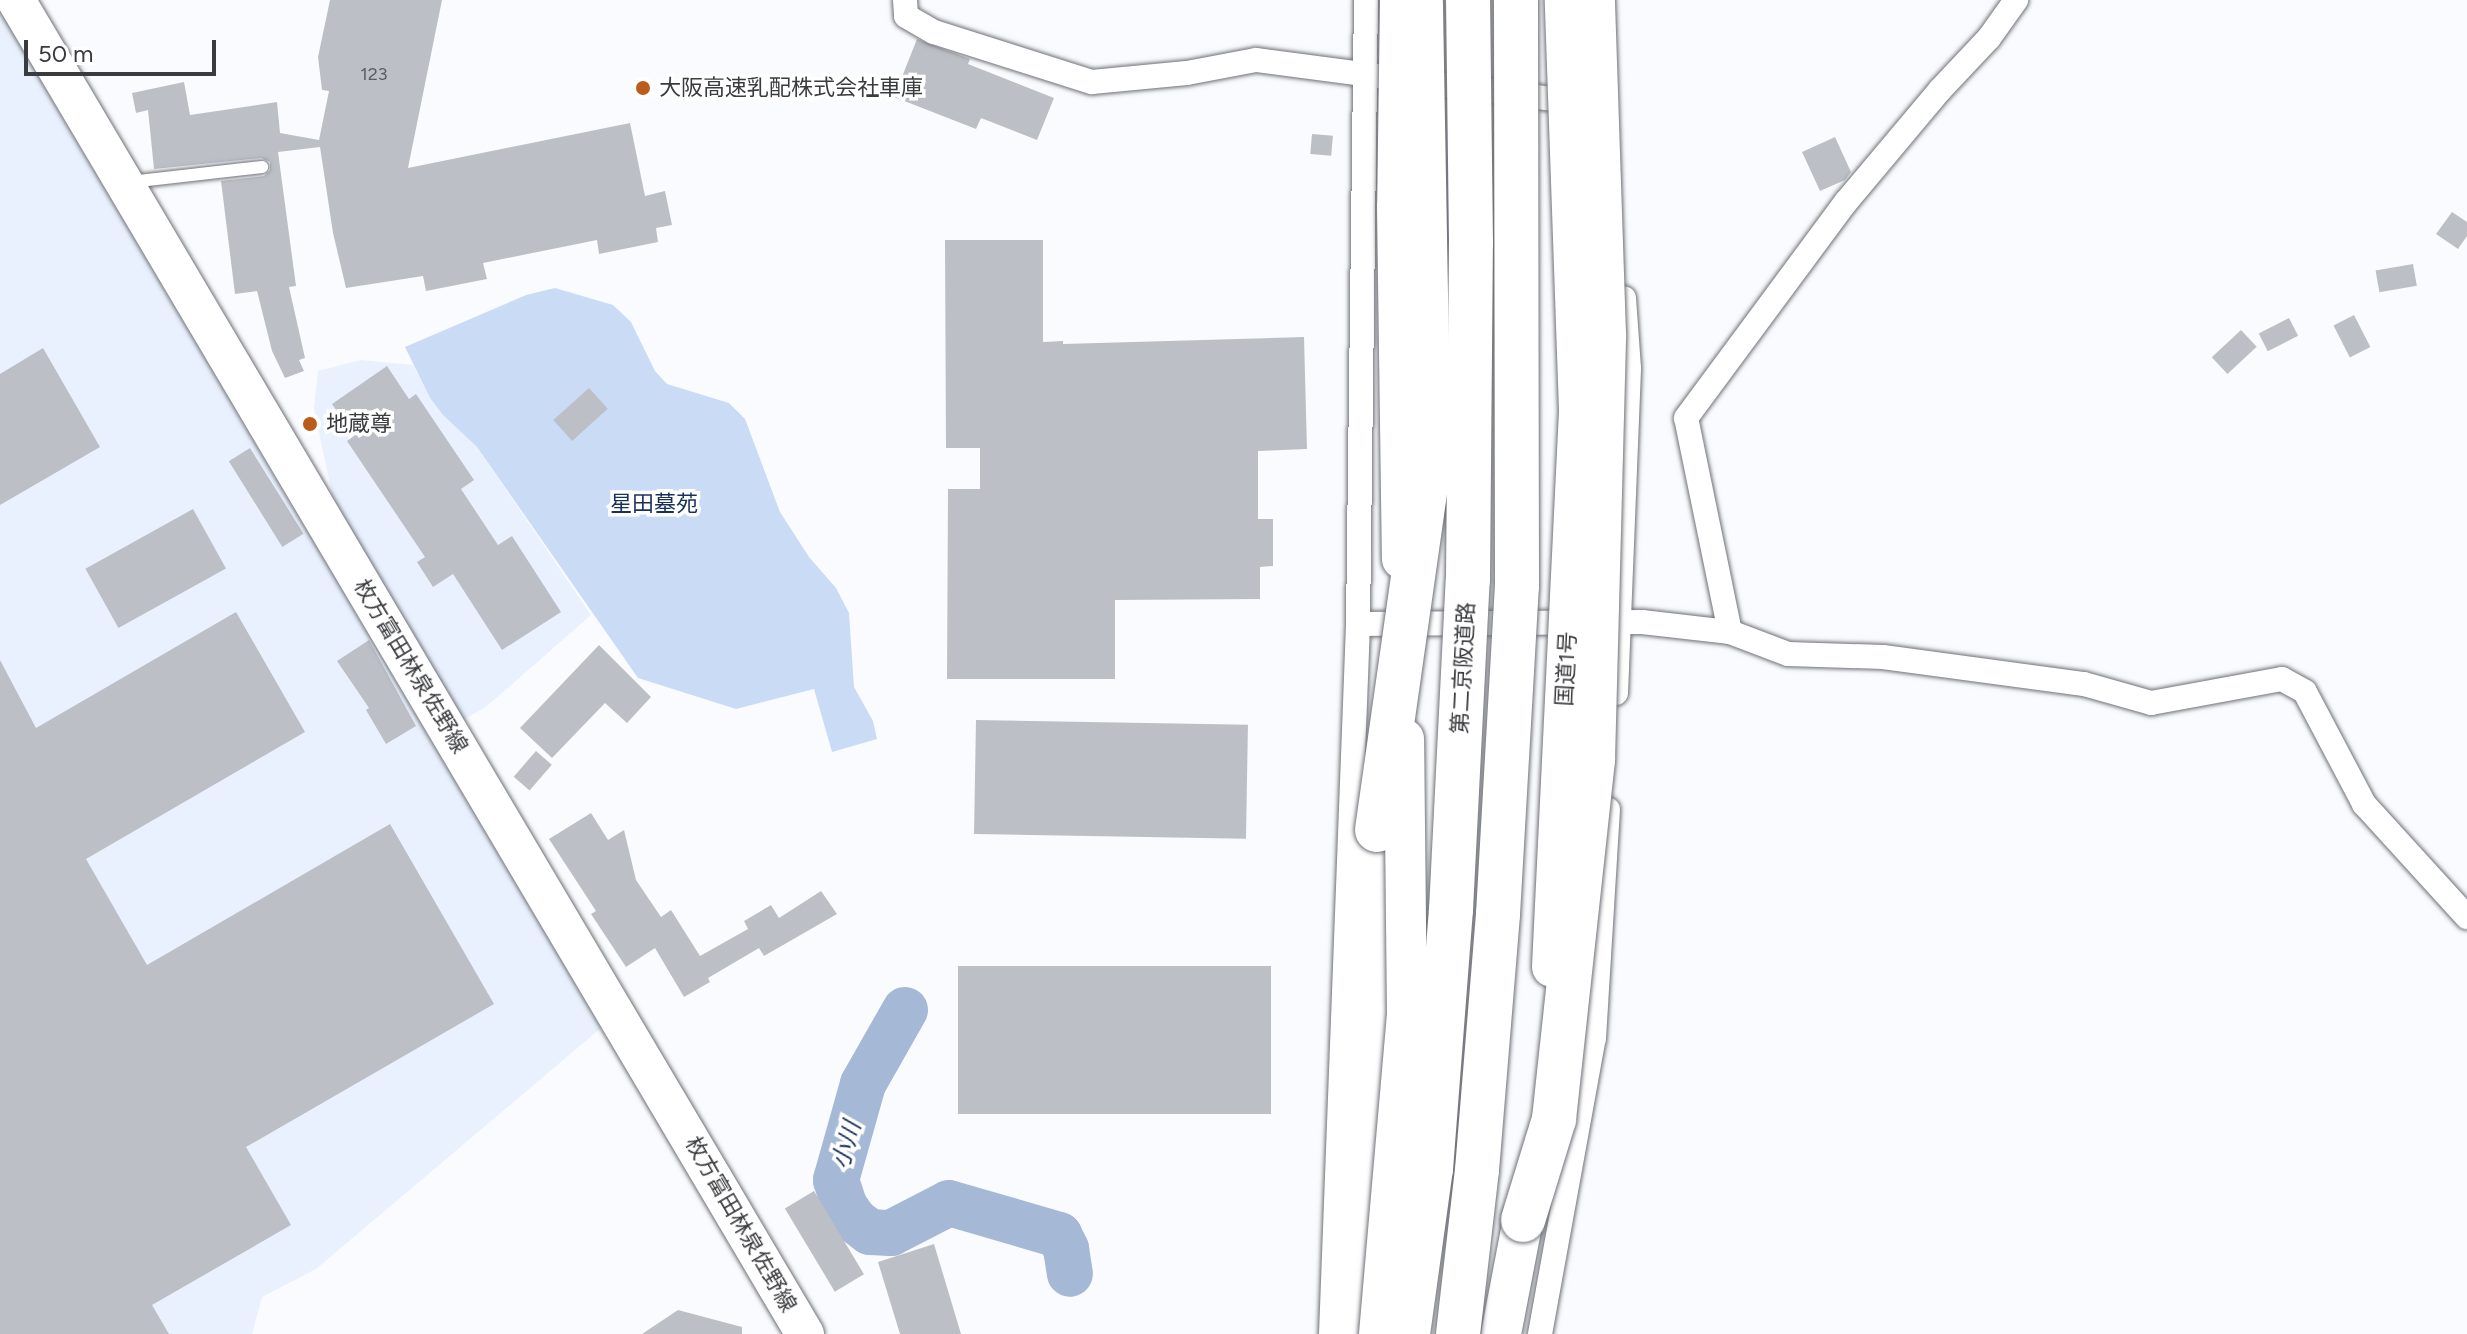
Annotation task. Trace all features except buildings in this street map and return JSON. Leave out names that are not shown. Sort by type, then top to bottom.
[{"type":"highway","points":[[1379,1334],[1407,1017],[1397,208],[1400,0]]},
{"type":"highway","points":[[1354,1334],[1377,830],[1429,466],[1421,0]]},
{"type":"highway","name":"第二京阪道路","points":[[1408,1334],[1431,1169],[1451,910],[1468,580],[1471,259],[1468,0]]},
{"type":"highway","points":[[1458,1334],[1477,1170],[1498,914],[1517,586],[1516,0]]},
{"type":"highway","name":"国道1号","points":[[1501,1334],[1523,1220],[1551,984],[1579,410],[1565,0]]},
{"type":"highway","points":[[1523,1220],[1554,1119],[1593,760],[1604,334],[1593,0]]},
{"type":"main road","name":"枚方富田林泉佐野線","points":[[16,0],[805,1334]]},
{"type":"street","points":[[905,0],[906,16],[934,32],[1092,82],[1187,73],[1256,60],[1611,107]]},
{"type":"street","points":[[1331,1334],[1358,624],[1366,0]]},
{"type":"street","points":[[1540,1334],[1594,1038],[1620,624],[1629,368],[1611,107],[1610,0]]},
{"type":"street","points":[[1730,632],[1686,418],[1846,202],[1940,90],[1989,38],[2016,0]]},
{"type":"street","points":[[1358,624],[1642,622],[1730,632],[1788,654],[1883,657],[1991,671],[2084,684],[2151,703],[2282,679],[2305,692],[2364,804],[2467,917]]},
{"type":"lane","points":[[124,183],[262,167]]},
{"type":"shaded area","points":[[0,12],[601,1028],[316,1269],[262,1297],[252,1334],[0,1334]]},
{"type":"shaded area","points":[[361,360],[413,365],[430,398],[477,447],[591,615],[487,706],[463,720],[334,504],[314,408],[318,371]]},
{"type":"green space","name":"星田墓苑","points":[[555,288],[613,305],[631,322],[655,371],[667,384],[729,403],[745,419],[780,512],[809,557],[836,588],[849,613],[854,687],[873,721],[877,739],[832,752],[814,689],[736,709],[638,678],[477,447],[430,398],[405,347],[526,295]]},
{"type":"waterway","name":"小川","points":[[905,1010],[863,1084],[836,1180],[844,1205],[854,1220],[870,1232],[891,1233],[949,1203],[1059,1235],[1066,1249],[1070,1274]]},
{"type":"place","name":"大阪高速乳配株式会社車庫","points":[[643,88]]},
{"type":"place","name":"地蔵尊","points":[[310,424]]}]
